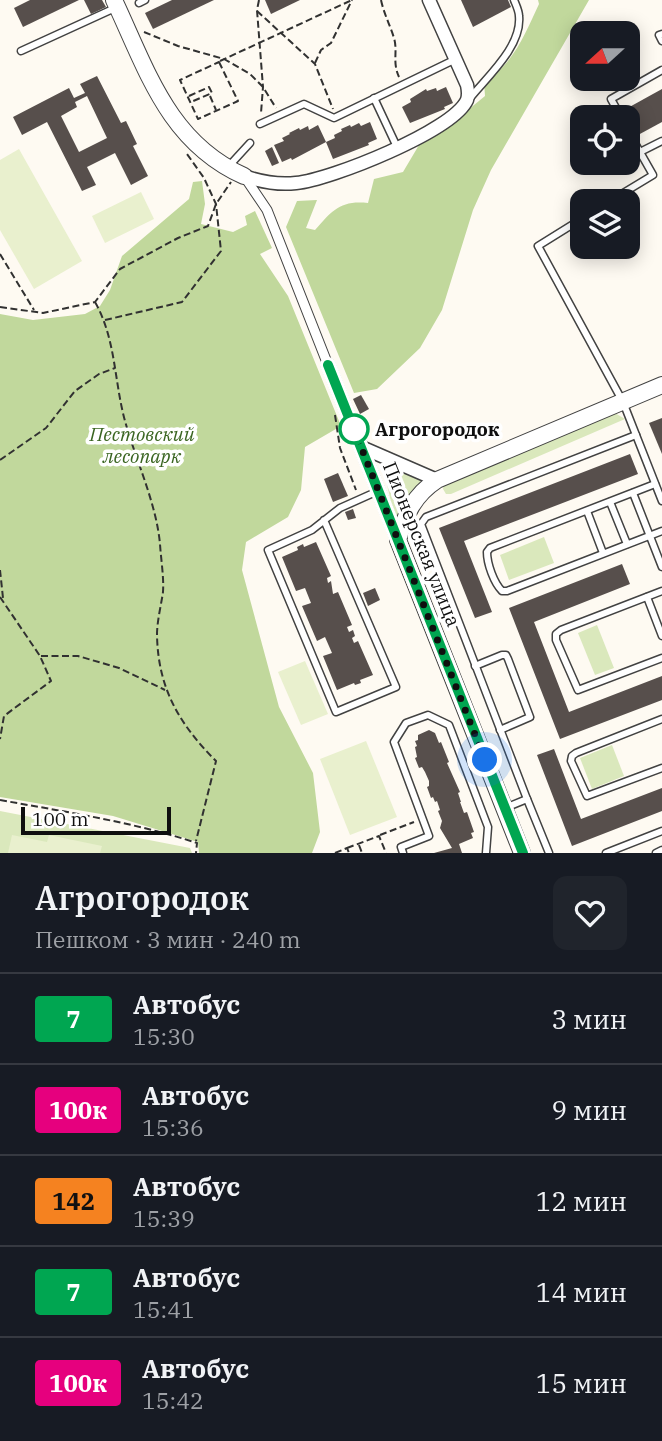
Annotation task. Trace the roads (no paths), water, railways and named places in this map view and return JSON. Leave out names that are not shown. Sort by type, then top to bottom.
[{"type":"street","points":[[116,3],[155,87],[176,124],[197,146],[236,173],[277,184],[307,182],[353,168],[438,126],[460,110],[469,93],[429,0]]},
{"type":"street","name":"Пионерская улица","points":[[236,173],[267,210],[522,853]]},
{"type":"street","points":[[398,540],[405,514],[412,503],[420,492],[437,480],[662,385]]},
{"type":"street","points":[[361,447],[437,480]]},
{"type":"lane","points":[[466,102],[510,47],[519,23],[514,0]]},
{"type":"lane","points":[[21,51],[116,3]]},
{"type":"lane","points":[[662,34],[659,35],[662,41]]},
{"type":"lane","points":[[260,124],[303,104],[336,117],[456,59]]},
{"type":"lane","points":[[614,105],[611,99],[662,70]]},
{"type":"lane","points":[[374,98],[397,147]]},
{"type":"lane","points":[[631,189],[653,176],[640,152],[662,141]]},
{"type":"lane","points":[[236,173],[250,143]]},
{"type":"lane","points":[[570,226],[538,246],[622,402],[662,501]]},
{"type":"lane","points":[[549,853],[421,530],[423,520],[636,435]]},
{"type":"lane","points":[[655,484],[490,548],[486,557],[502,591],[662,531]]},
{"type":"lane","points":[[324,520],[396,687],[337,712],[268,550],[312,530],[324,520],[340,508],[379,491]]},
{"type":"lane","points":[[633,493],[662,567]]},
{"type":"lane","points":[[610,502],[627,544]]},
{"type":"lane","points":[[587,511],[603,554]]},
{"type":"lane","points":[[662,591],[556,634],[556,640],[578,690],[662,658]]},
{"type":"lane","points":[[647,597],[662,636]]},
{"type":"lane","points":[[475,666],[506,655],[513,669],[530,717],[500,730]]},
{"type":"lane","points":[[403,853],[401,847],[429,836],[394,742],[406,723],[428,715],[449,725],[488,827],[486,853]]},
{"type":"lane","points":[[662,719],[576,752],[571,761],[587,796],[662,768]]},
{"type":"lane","points":[[505,808],[527,799]]},
{"type":"lane","points":[[606,853],[662,831]]},
{"type":"lane","points":[[656,853],[662,850]]},
{"type":"place","name":"Агрогородок","points":[[354,429]]},
{"type":"park label","name":"Пестовский лесопарк","points":[[142,445]]}]
